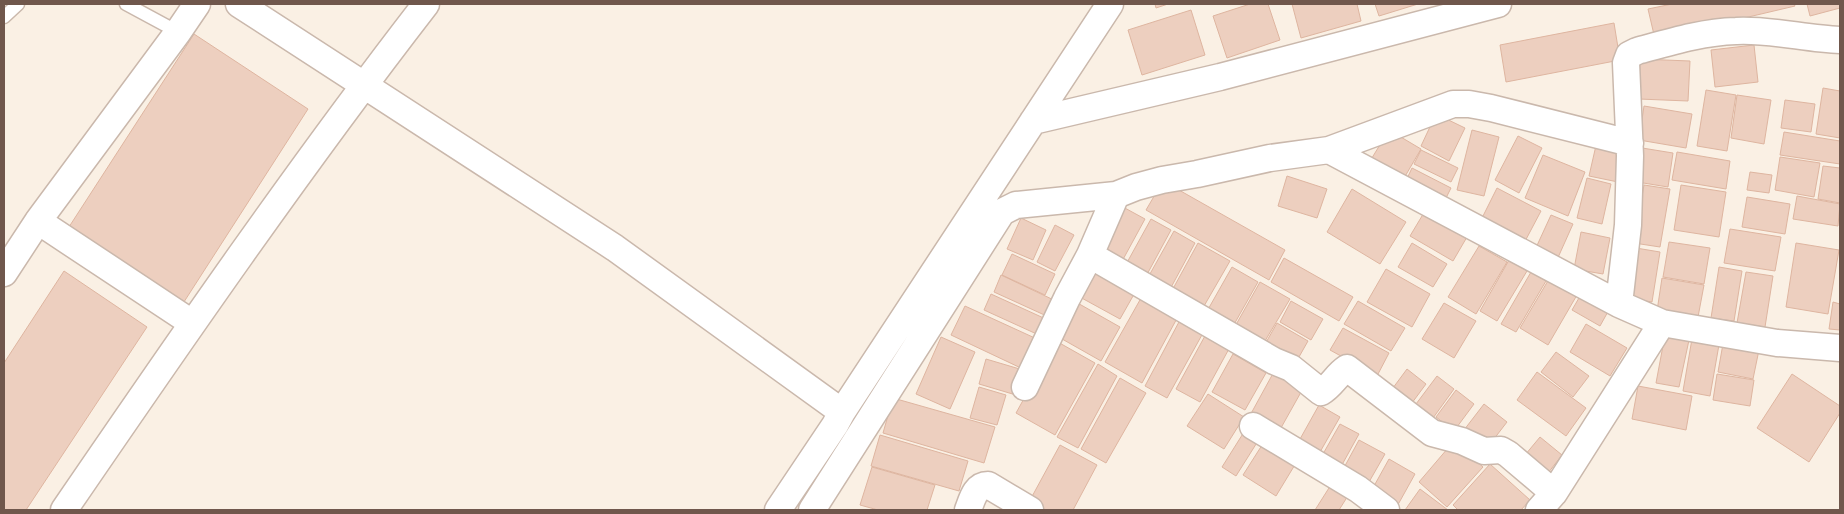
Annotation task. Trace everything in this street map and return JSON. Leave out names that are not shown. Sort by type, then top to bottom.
[{"type":"street","points":[[4,273],[38,221],[197,4]]},
{"type":"street","points":[[239,4],[615,248],[842,412]]},
{"type":"street","points":[[64,510],[192,323],[363,85],[426,4]]},
{"type":"street","points":[[778,510],[1110,4]]},
{"type":"street","points":[[1033,121],[1220,77],[1498,4]]},
{"type":"street","points":[[1619,304],[1628,225],[1630,143],[1626,63],[1629,55],[1637,51],[1695,36],[1738,31],[1840,40]]},
{"type":"street","points":[[812,510],[1002,212],[1007,208],[1016,205],[1116,195],[1162,180],[1270,158],[1328,150],[1453,104],[1469,104],[1630,143]]},
{"type":"street","points":[[1328,150],[1619,304],[1662,323],[1778,343],[1840,348]]},
{"type":"street","points":[[1025,387],[1067,298],[1090,255],[1116,195]]},
{"type":"street","points":[[38,221],[192,323]]},
{"type":"street","points":[[1090,255],[1274,361],[1292,368],[1321,392],[1325,390],[1339,373],[1347,368],[1402,412],[1432,433],[1462,441],[1484,451],[1501,450],[1508,454],[1546,502],[1662,323]]},
{"type":"street","points":[[1254,426],[1358,489],[1386,510]]},
{"type":"street","points":[[968,510],[977,488],[982,485],[988,485],[1030,510]]},
{"type":"lane","points":[[4,17],[18,4]]},
{"type":"lane","points":[[126,4],[178,32]]},
{"type":"building","points":[[1155,4],[1168,4],[1156,8]]},
{"type":"building","points":[[1250,4],[1268,4],[1280,40],[1227,58],[1213,16]]},
{"type":"building","points":[[1292,4],[1357,4],[1361,21],[1301,38]]},
{"type":"building","points":[[1375,4],[1418,4],[1379,16]]},
{"type":"building","points":[[1672,4],[1794,4],[1795,6],[1655,39],[1648,9]]},
{"type":"building","points":[[1807,4],[1840,4],[1840,8],[1810,16]]},
{"type":"building","points":[[1191,10],[1205,55],[1142,75],[1128,30]]},
{"type":"building","points":[[1614,23],[1620,60],[1506,82],[1500,45]]},
{"type":"building","points":[[194,34],[308,109],[182,305],[67,230]]},
{"type":"building","points":[[1754,45],[1758,82],[1715,87],[1711,50]]},
{"type":"building","points":[[1640,59],[1690,61],[1688,101],[1639,99]]},
{"type":"building","points":[[1823,88],[1840,91],[1840,138],[1816,134]]},
{"type":"building","points":[[1706,90],[1736,95],[1727,151],[1697,146]]},
{"type":"building","points":[[1737,95],[1771,100],[1764,144],[1731,138]]},
{"type":"building","points":[[1785,100],[1815,104],[1811,132],[1781,128]]},
{"type":"building","points":[[1644,106],[1692,114],[1686,148],[1639,140]]},
{"type":"building","points":[[1436,114],[1465,128],[1449,161],[1421,146]]},
{"type":"building","points":[[1389,130],[1421,149],[1400,185],[1367,166]]},
{"type":"building","points":[[1472,130],[1499,137],[1484,196],[1457,190]]},
{"type":"building","points":[[1784,132],[1840,141],[1840,164],[1780,155]]},
{"type":"building","points":[[1518,136],[1542,148],[1519,193],[1495,180]]},
{"type":"building","points":[[1597,141],[1626,148],[1618,182],[1589,176]]},
{"type":"building","points":[[1636,147],[1673,153],[1668,187],[1631,181]]},
{"type":"building","points":[[1421,150],[1458,168],[1451,182],[1414,164]]},
{"type":"building","points":[[1677,152],[1730,161],[1726,189],[1672,180]]},
{"type":"building","points":[[1543,155],[1585,172],[1568,216],[1525,198]]},
{"type":"building","points":[[1780,157],[1820,163],[1814,197],[1775,190]]},
{"type":"building","points":[[1823,166],[1840,168],[1840,203],[1818,199]]},
{"type":"building","points":[[1412,168],[1451,188],[1442,206],[1403,187]]},
{"type":"building","points":[[1750,172],[1772,175],[1769,193],[1747,190]]},
{"type":"building","points":[[1287,176],[1327,189],[1317,218],[1278,206]]},
{"type":"building","points":[[1587,178],[1611,184],[1602,224],[1577,218]]},
{"type":"building","points":[[1163,181],[1285,250],[1269,280],[1146,210]]},
{"type":"building","points":[[1644,185],[1670,189],[1660,247],[1634,243]]},
{"type":"building","points":[[1681,185],[1726,192],[1719,237],[1674,230]]},
{"type":"building","points":[[1497,188],[1541,211],[1522,247],[1479,224]]},
{"type":"building","points":[[1352,189],[1406,222],[1380,264],[1327,232]]},
{"type":"building","points":[[1797,196],[1840,204],[1838,226],[1793,219]]},
{"type":"building","points":[[1747,197],[1790,204],[1785,234],[1742,227]]},
{"type":"building","points":[[1123,207],[1145,219],[1120,265],[1097,252]]},
{"type":"building","points":[[1425,211],[1467,237],[1453,261],[1410,236]]},
{"type":"building","points":[[1551,215],[1573,224],[1556,262],[1534,252]]},
{"type":"building","points":[[1021,218],[1046,230],[1033,260],[1007,249]]},
{"type":"building","points":[[1151,219],[1171,230],[1144,280],[1124,268]]},
{"type":"building","points":[[1055,225],[1074,235],[1055,271],[1037,262]]},
{"type":"building","points":[[1730,229],[1781,237],[1775,271],[1724,263]]},
{"type":"building","points":[[1174,231],[1195,243],[1168,293],[1146,281]]},
{"type":"building","points":[[1581,232],[1610,238],[1603,274],[1574,269]]},
{"type":"building","points":[[1669,242],[1710,248],[1704,284],[1663,277]]},
{"type":"building","points":[[1198,243],[1230,261],[1200,313],[1169,296]]},
{"type":"building","points":[[1412,243],[1447,264],[1433,287],[1398,267]]},
{"type":"building","points":[[1796,243],[1839,250],[1828,314],[1786,307]]},
{"type":"building","points":[[1479,246],[1507,262],[1476,314],[1448,297]]},
{"type":"building","points":[[1630,247],[1660,252],[1652,302],[1622,297]]},
{"type":"building","points":[[1012,254],[1055,274],[1045,295],[1002,275]]},
{"type":"building","points":[[1284,258],[1353,297],[1339,321],[1271,282]]},
{"type":"building","points":[[1509,260],[1527,271],[1497,321],[1480,311]]},
{"type":"building","points":[[1095,265],[1137,289],[1120,319],[1078,296]]},
{"type":"building","points":[[1232,267],[1258,282],[1232,328],[1206,313]]},
{"type":"building","points":[[1719,267],[1742,271],[1734,321],[1711,318]]},
{"type":"building","points":[[1386,269],[1430,294],[1412,327],[1367,302]]},
{"type":"building","points":[[64,271],[147,327],[26,510],[4,510],[4,363]]},
{"type":"building","points":[[1531,272],[1546,281],[1516,332],[1501,324]]},
{"type":"building","points":[[1746,272],[1773,276],[1765,327],[1737,323]]},
{"type":"building","points":[[1001,275],[1058,302],[1051,318],[994,292]]},
{"type":"building","points":[[1662,278],[1704,285],[1698,317],[1657,311]]},
{"type":"building","points":[[1549,279],[1577,295],[1548,345],[1520,328]]},
{"type":"building","points":[[1260,282],[1290,299],[1262,346],[1233,330]]},
{"type":"building","points":[[1145,291],[1181,311],[1142,383],[1105,362]]},
{"type":"building","points":[[1583,291],[1610,308],[1600,326],[1572,310]]},
{"type":"building","points":[[991,294],[1048,320],[1041,336],[984,310]]},
{"type":"building","points":[[1074,301],[1120,327],[1101,361],[1055,335]]},
{"type":"building","points":[[1291,301],[1323,319],[1311,340],[1280,322]]},
{"type":"building","points":[[1358,301],[1405,328],[1391,351],[1344,324]]},
{"type":"building","points":[[1833,302],[1840,304],[1840,330],[1829,329]]},
{"type":"building","points":[[1444,303],[1476,321],[1454,358],[1422,339]]},
{"type":"building","points":[[965,306],[1037,339],[1023,369],[951,335]]},
{"type":"building","points":[[1180,320],[1203,333],[1167,398],[1145,386]]},
{"type":"building","points":[[1277,323],[1308,341],[1295,364],[1264,346]]},
{"type":"building","points":[[1586,324],[1627,348],[1610,376],[1570,352]]},
{"type":"building","points":[[1343,328],[1389,353],[1377,376],[1330,350]]},
{"type":"building","points":[[1693,333],[1720,339],[1710,396],[1683,391]]},
{"type":"building","points":[[1206,334],[1230,347],[1200,402],[1176,389]]},
{"type":"building","points":[[1665,335],[1689,340],[1679,387],[1656,383]]},
{"type":"building","points":[[941,337],[975,352],[950,409],[916,394]]},
{"type":"building","points":[[1724,338],[1760,345],[1753,379],[1718,372]]},
{"type":"building","points":[[1056,341],[1095,363],[1055,435],[1016,413]]},
{"type":"building","points":[[1556,352],[1589,376],[1573,397],[1541,372]]},
{"type":"building","points":[[1233,354],[1266,373],[1245,410],[1212,392]]},
{"type":"building","points":[[986,359],[1023,370],[1016,395],[979,384]]},
{"type":"building","points":[[1098,364],[1117,376],[1078,448],[1057,437]]},
{"type":"building","points":[[1276,368],[1305,385],[1277,435],[1248,419]]},
{"type":"building","points":[[1407,369],[1426,384],[1406,411],[1387,396]]},
{"type":"building","points":[[1537,372],[1586,408],[1566,436],[1517,400]]},
{"type":"building","points":[[1717,374],[1754,380],[1750,406],[1713,400]]},
{"type":"building","points":[[1792,374],[1840,406],[1840,413],[1809,462],[1757,428]]},
{"type":"building","points":[[1437,376],[1454,389],[1428,425],[1410,412]]},
{"type":"building","points":[[1120,378],[1146,393],[1106,463],[1081,449]]},
{"type":"building","points":[[1638,386],[1692,396],[1686,430],[1632,419]]},
{"type":"building","points":[[979,387],[1006,395],[997,425],[970,418]]},
{"type":"building","points":[[1456,390],[1474,404],[1454,431],[1436,417]]},
{"type":"building","points":[[1208,394],[1244,417],[1224,449],[1187,426]]},
{"type":"building","points":[[893,398],[995,427],[984,463],[883,433]]},
{"type":"building","points":[[1484,404],[1507,422],[1487,448],[1464,430]]},
{"type":"building","points":[[1319,405],[1340,417],[1316,459],[1295,448]]},
{"type":"building","points":[[1340,424],[1359,434],[1338,472],[1319,461]]},
{"type":"building","points":[[1244,432],[1258,441],[1236,476],[1222,467]]},
{"type":"building","points":[[880,435],[968,461],[959,491],[871,466]]},
{"type":"building","points":[[1540,437],[1562,455],[1548,473],[1525,455]]},
{"type":"building","points":[[1359,440],[1385,454],[1365,489],[1340,475]]},
{"type":"building","points":[[1454,441],[1483,467],[1447,507],[1419,482]]},
{"type":"building","points":[[1264,442],[1296,463],[1276,496],[1243,475]]},
{"type":"building","points":[[1060,445],[1097,465],[1073,510],[1044,510],[1029,502]]},
{"type":"building","points":[[1389,459],[1415,474],[1395,510],[1369,495]]},
{"type":"building","points":[[1490,464],[1530,500],[1521,510],[1458,510],[1453,505]]},
{"type":"building","points":[[872,467],[935,485],[927,510],[878,510],[860,505]]},
{"type":"building","points":[[1334,480],[1351,491],[1339,510],[1315,510]]},
{"type":"building","points":[[1420,489],[1448,510],[1405,510]]}]
